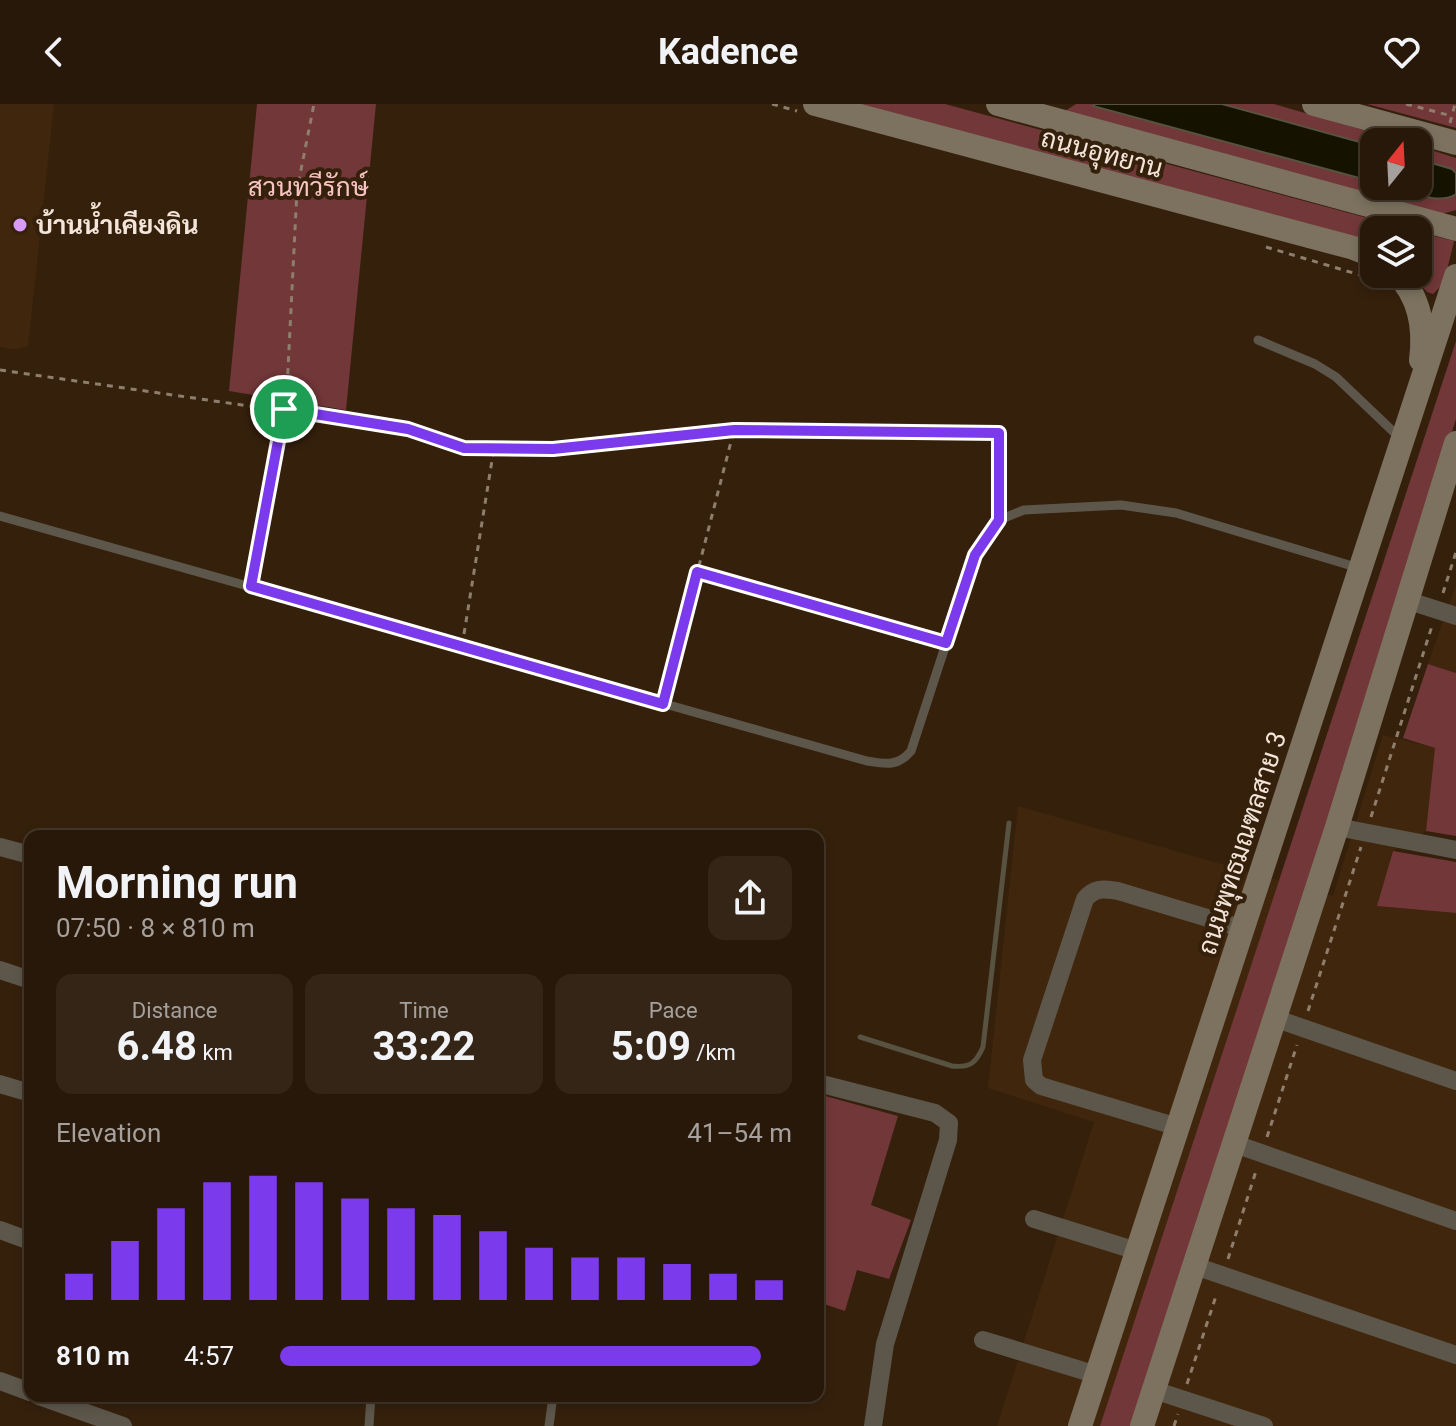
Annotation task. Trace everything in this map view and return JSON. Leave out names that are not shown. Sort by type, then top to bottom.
[{"type":"main road","name":"ถนนอุทยาน","points":[[815,104],[1360,250]]},
{"type":"main road","name":"ถนนอุทยาน","points":[[998,104],[1456,229]]},
{"type":"main road","points":[[1029,113],[1059,104]]},
{"type":"main road","points":[[1314,104],[1456,143]]},
{"type":"main road","name":"ถนนพุทธมณฑลสาย 3","points":[[1080,1426],[1456,276]]},
{"type":"main road","points":[[1408,288],[1420,310],[1423,350],[1415,398]]},
{"type":"main road","points":[[1142,1426],[1337,827],[1406,600],[1448,496],[1456,443]]},
{"type":"street","points":[[1406,600],[1456,616]]},
{"type":"street","points":[[1337,827],[1456,850]]},
{"type":"street","points":[[0,847],[24,853]]},
{"type":"street","points":[[1178,1127],[1041,1086],[1034,1080],[1032,1060],[1085,899],[1092,891],[1118,891],[1244,929]]},
{"type":"street","points":[[0,970],[24,978]]},
{"type":"street","points":[[1274,1018],[1456,1081]]},
{"type":"street","points":[[0,1084],[24,1091]]},
{"type":"street","points":[[824,1085],[935,1113],[949,1123],[948,1140],[885,1344],[873,1426]]},
{"type":"street","points":[[1235,1144],[1456,1221]]},
{"type":"street","points":[[1034,1219],[1137,1251]]},
{"type":"street","points":[[0,1230],[24,1239]]},
{"type":"street","points":[[1195,1266],[1456,1355]]},
{"type":"street","points":[[983,1340],[1097,1375]]},
{"type":"street","points":[[0,1381],[24,1390]]},
{"type":"street","points":[[1154,1390],[1264,1426]]},
{"type":"street","points":[[53,1402],[123,1426]]},
{"type":"lane","points":[[1258,340],[1315,364],[1336,377],[1401,440]]},
{"type":"lane","points":[[0,516],[867,761],[892,764],[911,751],[975,555],[999,520],[1024,510],[1121,505],[1176,513],[1360,569]]},
{"type":"lane","points":[[369,1426],[371,1402]]},
{"type":"lane","points":[[549,1426],[552,1402]]},
{"type":"path","points":[[251,586],[287,389],[297,190],[314,104]]},
{"type":"path","points":[[1406,104],[1452,116]]},
{"type":"path","points":[[1455,104],[1450,124],[1456,126]]},
{"type":"path","points":[[0,370],[408,429],[464,448],[553,449],[734,430],[999,433],[999,520]]},
{"type":"path","points":[[663,704],[734,430]]},
{"type":"path","points":[[462,646],[494,448]]},
{"type":"path","points":[[1174,1426],[1456,552]]},
{"type":"path","points":[[697,572],[946,643]]},
{"type":"shaded area","name":"บ้านน้ำเคียงดิน","points":[[0,104],[54,104],[28,347],[14,349],[0,347]]},
{"type":"shaded area","points":[[1222,104],[1360,142],[1360,178],[1093,106]]},
{"type":"shaded area","points":[[1432,163],[1456,173],[1456,194],[1433,198]]},
{"type":"shaded area","points":[[1456,585],[1456,673],[1428,664]]},
{"type":"shaded area","points":[[1383,735],[1435,748],[1426,831],[1393,851],[1378,906],[1456,913],[1456,1426],[997,1426],[1094,1122],[988,1088],[1018,806],[1333,896]]},
{"type":"green space","name":"สวนทวีรักษ์","points":[[257,104],[376,104],[346,410],[229,391]]},
{"type":"green space","points":[[858,104],[945,104],[1360,216],[1360,244]]},
{"type":"green space","points":[[1076,104],[1095,104],[1360,178],[1360,192],[1065,111]]},
{"type":"green space","points":[[1222,104],[1274,104],[1360,129],[1360,142]]},
{"type":"green space","points":[[1367,104],[1456,104],[1456,128]]},
{"type":"green space","points":[[1432,150],[1456,158],[1456,173],[1432,163]]},
{"type":"green space","points":[[1456,194],[1456,210],[1442,214],[1391,200],[1432,200],[1432,197]]},
{"type":"green space","points":[[1432,236],[1454,241],[1444,283],[1433,294],[1424,288],[1432,288]]},
{"type":"green space","points":[[1456,341],[1456,419],[1374,683],[1130,1426],[1100,1426]]},
{"type":"green space","points":[[1428,664],[1456,673],[1456,836],[1426,831],[1435,748],[1403,738]]},
{"type":"green space","points":[[1393,851],[1456,862],[1456,913],[1377,906]]},
{"type":"green space","points":[[824,1096],[898,1116],[871,1205],[911,1220],[889,1279],[857,1270],[845,1311],[824,1304]]},
{"type":"waterway","points":[[860,1037],[952,1066],[968,1065],[978,1057],[983,1047],[1009,823]]},
{"type":"place","name":"บ้านน้ำเคียงดิน","points":[[20,225]]},
{"type":"route","points":[[284,409],[408,429],[464,448],[553,449],[734,430],[999,433],[999,520],[975,555],[946,643],[697,572],[663,704],[251,586],[284,409]]}]
